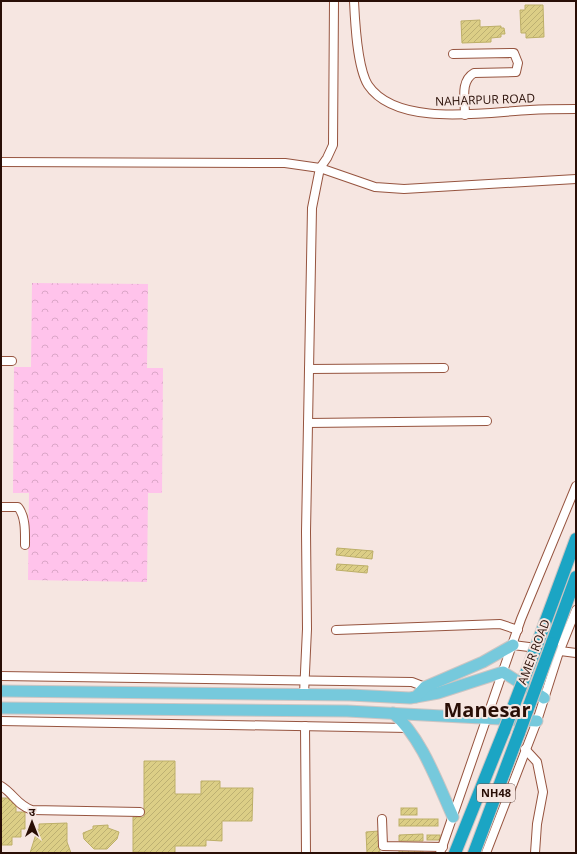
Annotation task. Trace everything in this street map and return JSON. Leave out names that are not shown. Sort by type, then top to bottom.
[{"type":"highway","name":"AMER ROAD","points":[[455,853],[504,731],[576,539]]},
{"type":"highway","name":"AMER ROAD","points":[[474,853],[519,733],[556,647],[576,577]]},
{"type":"main road","points":[[416,697],[425,688],[483,662],[513,645]]},
{"type":"main road","points":[[1,691],[304,694],[416,697],[438,693],[503,672],[544,698]]},
{"type":"main road","points":[[1,708],[393,713],[486,717],[536,721]]},
{"type":"main road","points":[[393,713],[408,728],[423,755],[453,817]]},
{"type":"street","points":[[304,694],[312,208],[320,168],[333,145],[334,1]]},
{"type":"street","name":"NAHARPUR ROAD","points":[[354,1],[360,57],[368,84],[373,90],[392,103],[412,111],[436,115],[465,115],[530,110],[576,109]]},
{"type":"street","points":[[453,54],[504,52],[514,53],[516,56],[518,69],[516,72],[478,73],[468,76],[465,83],[465,115]]},
{"type":"street","points":[[1,162],[285,163],[320,168],[375,187],[404,189],[576,179]]},
{"type":"street","points":[[1,361],[12,361]]},
{"type":"street","points":[[309,369],[444,368]]},
{"type":"street","points":[[308,423],[487,421]]},
{"type":"street","points":[[382,819],[383,846],[441,850],[486,717],[518,630],[576,486]]},
{"type":"street","points":[[1,507],[18,507],[22,511],[25,525],[25,545]]},
{"type":"street","points":[[486,853],[544,698],[556,647],[576,610]]},
{"type":"street","points":[[336,630],[500,624],[518,630]]},
{"type":"street","points":[[513,645],[556,647],[576,653]]},
{"type":"street","points":[[1,676],[305,682],[412,682],[425,688]]},
{"type":"street","points":[[1,721],[408,728]]},
{"type":"street","points":[[305,726],[306,853]]},
{"type":"street","points":[[525,749],[538,762],[543,792],[537,824],[535,853]]},
{"type":"street","points":[[1,786],[7,790],[22,807],[32,810],[140,812]]},
{"type":"green space","points":[[32,283],[148,284],[147,368],[163,368],[162,493],[148,493],[147,582],[28,580],[29,493],[13,493],[14,367],[31,367]]},
{"type":"building","points":[[525,5],[543,5],[544,37],[526,38],[526,33],[521,33],[520,10],[525,10]]},
{"type":"building","points":[[480,20],[480,27],[501,26],[501,28],[504,28],[505,34],[501,34],[501,37],[491,38],[491,42],[462,43],[461,21]]},
{"type":"building","points":[[337,548],[373,551],[372,559],[336,555]]},
{"type":"building","points":[[337,564],[368,566],[367,573],[336,570]]},
{"type":"building","points":[[144,761],[175,761],[175,794],[201,794],[201,781],[220,781],[220,788],[253,788],[252,821],[222,821],[222,841],[206,840],[206,846],[175,846],[175,853],[133,852],[133,817],[144,817]]},
{"type":"building","points":[[1,798],[9,798],[9,800],[12,800],[12,803],[16,803],[16,812],[25,812],[25,829],[21,829],[21,837],[12,837],[12,845],[1,845]]},
{"type":"building","points":[[401,808],[417,808],[417,815],[401,815]]},
{"type":"building","points":[[399,819],[438,819],[438,826],[399,826]]},
{"type":"building","points":[[67,823],[67,842],[71,853],[30,853],[36,834],[33,831],[35,828],[39,830],[39,824]]},
{"type":"building","points":[[108,825],[108,828],[119,832],[117,839],[107,849],[94,849],[84,839],[83,833],[93,829],[93,826]]},
{"type":"building","points":[[379,831],[380,853],[367,853],[366,832]]},
{"type":"building","points":[[423,834],[423,841],[399,841],[399,835]]},
{"type":"building","points":[[427,835],[440,835],[440,840],[427,840]]},
{"type":"building","points":[[399,850],[423,850],[423,853],[399,853]]},
{"type":"district","name":"Manesar","points":[[487,710]]}]
